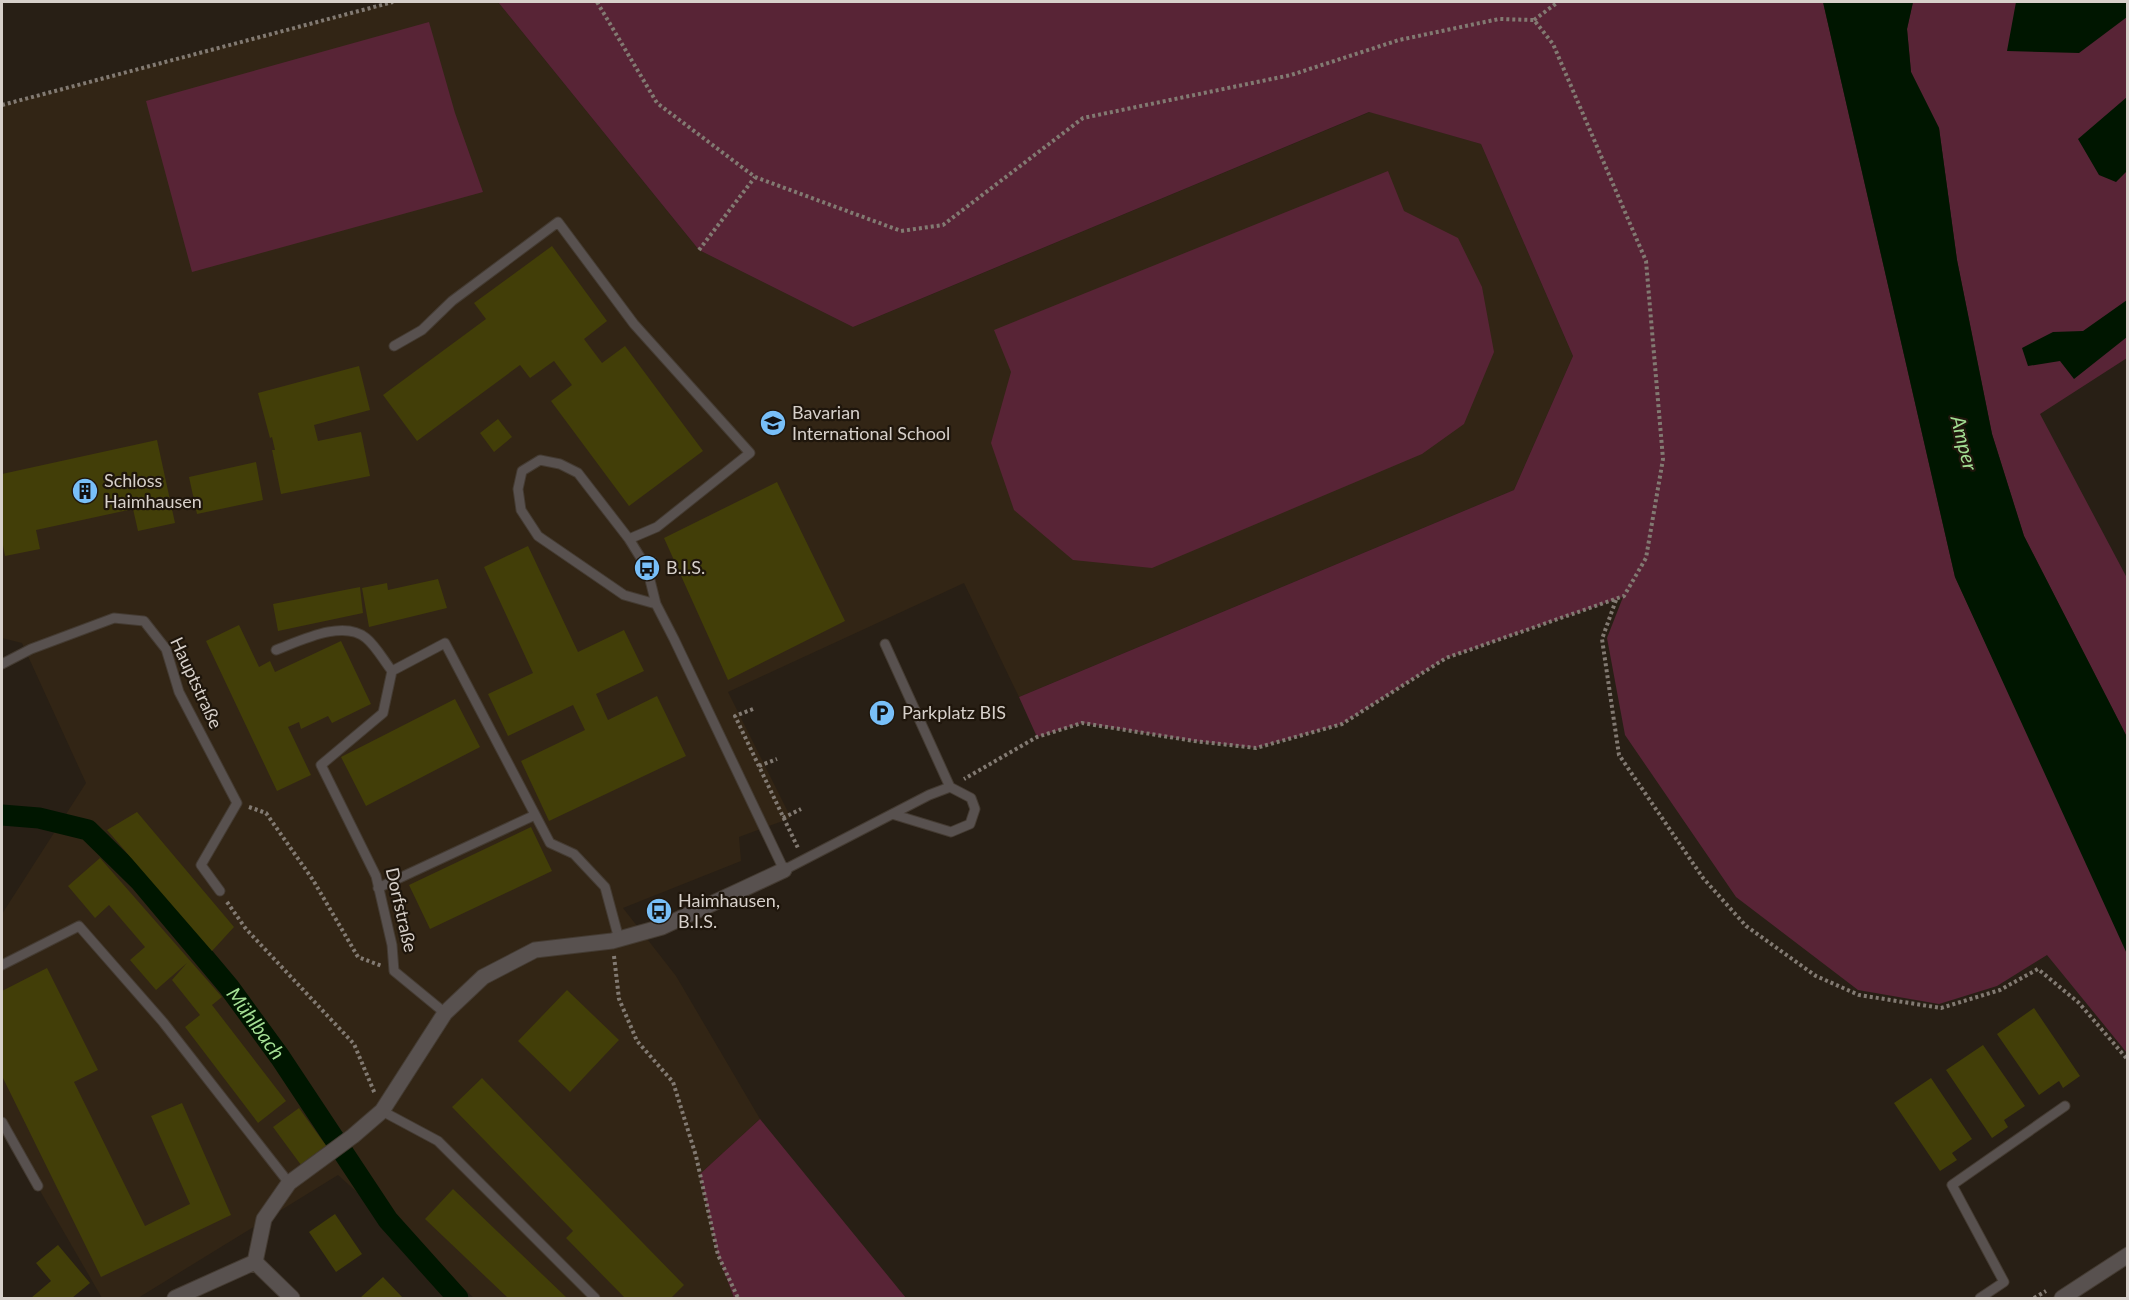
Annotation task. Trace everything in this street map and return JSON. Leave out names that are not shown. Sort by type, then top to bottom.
[{"type":"street","points":[[255,1262],[264,1219],[289,1183],[353,1136],[382,1111],[445,1013],[483,977],[535,950],[615,940],[662,927],[784,870]]},
{"type":"street","points":[[2062,1299],[2127,1255]]},
{"type":"street","points":[[175,1299],[255,1262]]},
{"type":"street","points":[[255,1262],[292,1299]]},
{"type":"lane","points":[[394,346],[422,330],[452,301],[558,222],[634,324],[750,453],[657,527],[629,539]]},
{"type":"lane","points":[[656,604],[624,595],[538,536],[521,510],[518,489],[522,471],[540,460],[560,464],[578,473],[629,539],[647,568],[656,604],[784,870],[929,795],[950,787]]},
{"type":"lane","name":"Hauptstraße","points":[[2,664],[31,649],[114,618],[144,621],[166,649],[179,692],[237,803]]},
{"type":"lane","points":[[276,650],[332,630],[350,632],[365,637],[392,671],[445,643],[550,843],[574,854],[605,887],[615,940]]},
{"type":"lane","points":[[885,644],[950,787],[971,798],[975,809],[970,824],[951,832],[892,814]]},
{"type":"lane","name":"Dorfstraße","points":[[392,671],[383,713],[321,765],[376,876],[392,945],[394,971],[445,1013]]},
{"type":"lane","points":[[220,891],[201,865],[237,803]]},
{"type":"lane","points":[[378,888],[535,815]]},
{"type":"lane","points":[[2,965],[79,926],[163,1022],[289,1183]]},
{"type":"lane","points":[[1980,1299],[2004,1282],[1953,1185],[2065,1106]]},
{"type":"lane","points":[[382,1111],[438,1141],[595,1299]]},
{"type":"lane","points":[[2,1122],[38,1186]]},
{"type":"path","points":[[2,105],[393,2]]},
{"type":"path","points":[[597,2],[657,103],[755,177],[901,231],[943,225],[1083,118],[1291,75],[1399,40],[1499,19],[1534,20],[1558,2]]},
{"type":"path","points":[[950,787],[1037,737],[1082,723],[1194,741],[1256,748],[1342,724],[1446,658],[1624,596],[1646,558],[1663,459],[1646,261],[1553,44],[1534,20]]},
{"type":"path","points":[[699,250],[755,177]]},
{"type":"path","points":[[1617,599],[1602,639],[1619,755],[1703,878],[1746,926],[1816,976],[1859,995],[1941,1008],[2001,990],[2038,969],[2079,1003],[2127,1060]]},
{"type":"path","points":[[753,709],[735,716],[804,859]]},
{"type":"path","points":[[759,766],[777,759]]},
{"type":"path","points":[[237,803],[266,813],[313,880],[358,957],[394,971]]},
{"type":"path","points":[[783,818],[801,809]]},
{"type":"path","points":[[220,891],[246,930],[354,1044],[382,1111]]},
{"type":"path","points":[[615,940],[619,999],[637,1041],[673,1082],[696,1156],[718,1255],[738,1299]]},
{"type":"shaded area","name":"Bavarian International School","points":[[393,2],[498,2],[699,250],[853,327],[1370,112],[1481,144],[1573,356],[1514,490],[1019,697],[964,583],[728,692],[791,818],[739,837],[741,861],[623,908],[676,976],[760,1119],[700,1174],[718,1255],[734,1298],[474,1298],[338,1175],[138,1298],[102,1298],[2,1125],[2,914],[86,783],[22,643],[2,638],[2,105]]},
{"type":"shaded area","points":[[498,2],[1823,2],[1955,577],[2127,949],[2127,1053],[2047,955],[1997,986],[1939,1004],[1858,990],[1736,897],[1625,735],[1607,638],[1623,597],[1446,658],[1342,724],[1256,748],[1194,741],[1082,723],[1037,737],[1019,697],[1514,490],[1573,356],[1481,144],[1369,112],[853,327],[699,250]]},
{"type":"shaded area","points":[[1913,2],[2127,2],[2127,358],[2040,414],[2127,578],[2127,737],[2024,536],[1992,434],[1957,260],[1939,128],[1911,72],[1907,29]]},
{"type":"shaded area","points":[[429,22],[455,113],[483,192],[192,272],[146,101]]},
{"type":"shaded area","points":[[1388,171],[1404,211],[1458,238],[1482,287],[1494,352],[1464,424],[1422,454],[1152,568],[1073,560],[1014,510],[991,443],[1011,372],[994,330]]},
{"type":"shaded area","points":[[760,1119],[906,1298],[734,1298],[718,1255],[700,1174]]},
{"type":"water","name":"Amper","points":[[1823,2],[1913,2],[1907,29],[1911,72],[1939,128],[1957,260],[1992,434],[2024,536],[2127,737],[2127,954],[1955,577]]},
{"type":"water","points":[[2016,2],[2127,2],[2127,17],[2079,53],[2007,51]]},
{"type":"water","points":[[2127,97],[2127,171],[2116,182],[2099,175],[2078,139]]},
{"type":"water","points":[[2127,300],[2127,337],[2074,379],[2060,361],[2028,366],[2022,348],[2053,332],[2083,331]]},
{"type":"building","points":[[552,246],[607,321],[584,339],[602,363],[625,346],[703,451],[629,506],[551,401],[572,385],[554,361],[530,378],[520,365],[417,441],[383,395],[486,319],[474,303]]},
{"type":"building","points":[[359,366],[370,410],[314,425],[318,441],[361,432],[370,476],[281,494],[272,450],[275,450],[258,393]]},
{"type":"building","points":[[498,419],[512,437],[494,452],[480,433]]},
{"type":"building","name":"Schloss Haimhausen","points":[[157,440],[175,523],[138,531],[133,509],[36,530],[40,549],[5,556],[2,540],[2,474]]},
{"type":"building","points":[[256,462],[263,500],[197,514],[189,477]]},
{"type":"building","points":[[777,482],[845,621],[728,680],[664,538]]},
{"type":"building","points":[[528,546],[578,652],[624,630],[644,671],[596,694],[608,720],[657,696],[686,756],[549,821],[521,761],[585,730],[573,705],[508,736],[488,694],[533,673],[484,567]]},
{"type":"building","points":[[438,579],[447,608],[369,627],[362,588],[387,583],[388,590]]},
{"type":"building","points":[[360,587],[363,613],[278,631],[273,604]]},
{"type":"building","points":[[239,625],[259,667],[270,661],[275,672],[341,641],[371,704],[332,723],[328,716],[301,729],[299,722],[288,727],[311,775],[277,791],[206,641]]},
{"type":"building","points":[[455,699],[480,747],[366,806],[341,757]]},
{"type":"building","points":[[137,812],[234,927],[212,951],[107,830]]},
{"type":"building","points":[[531,827],[552,871],[430,929],[409,885]]},
{"type":"building","points":[[100,858],[222,997],[212,1005],[286,1101],[258,1123],[185,1027],[200,1015],[172,980],[187,963],[156,990],[130,960],[145,947],[109,905],[95,918],[68,886]]},
{"type":"building","points":[[47,968],[98,1070],[74,1082],[145,1226],[190,1204],[151,1116],[182,1103],[231,1215],[101,1277],[2,1076],[2,991]]},
{"type":"building","points":[[567,990],[619,1040],[570,1092],[518,1041]]},
{"type":"building","points":[[2034,1008],[2080,1076],[2063,1088],[2059,1081],[2039,1095],[1997,1034]]},
{"type":"building","points":[[1983,1045],[2025,1106],[2004,1120],[2008,1127],[1992,1138],[1946,1070]]},
{"type":"building","points":[[482,1078],[684,1285],[671,1298],[625,1298],[566,1238],[573,1231],[452,1107]]},
{"type":"building","points":[[1931,1078],[1972,1139],[1952,1153],[1957,1160],[1940,1171],[1894,1103]]},
{"type":"building","points":[[299,1108],[327,1147],[301,1165],[273,1127]]},
{"type":"building","points":[[453,1189],[567,1298],[508,1298],[425,1219]]},
{"type":"building","points":[[335,1214],[362,1254],[336,1272],[309,1232]]},
{"type":"building","points":[[58,1245],[90,1283],[72,1298],[31,1298],[51,1281],[36,1263]]},
{"type":"building","points":[[383,1277],[403,1298],[360,1298]]},
{"type":"waterway","name":"Mühlbach","points":[[2,815],[39,818],[88,830],[140,881],[229,987],[280,1057],[388,1220],[458,1298]]},
{"type":"place","name":"Bavarian International School","points":[[773,423]]},
{"type":"place","name":"Schloss Haimhausen","points":[[85,491]]},
{"type":"place","name":"B.I.S.","points":[[647,568]]},
{"type":"place","name":"Parkplatz BIS","points":[[882,713]]},
{"type":"place","name":"Haimhausen, B.I.S.","points":[[659,911]]}]
